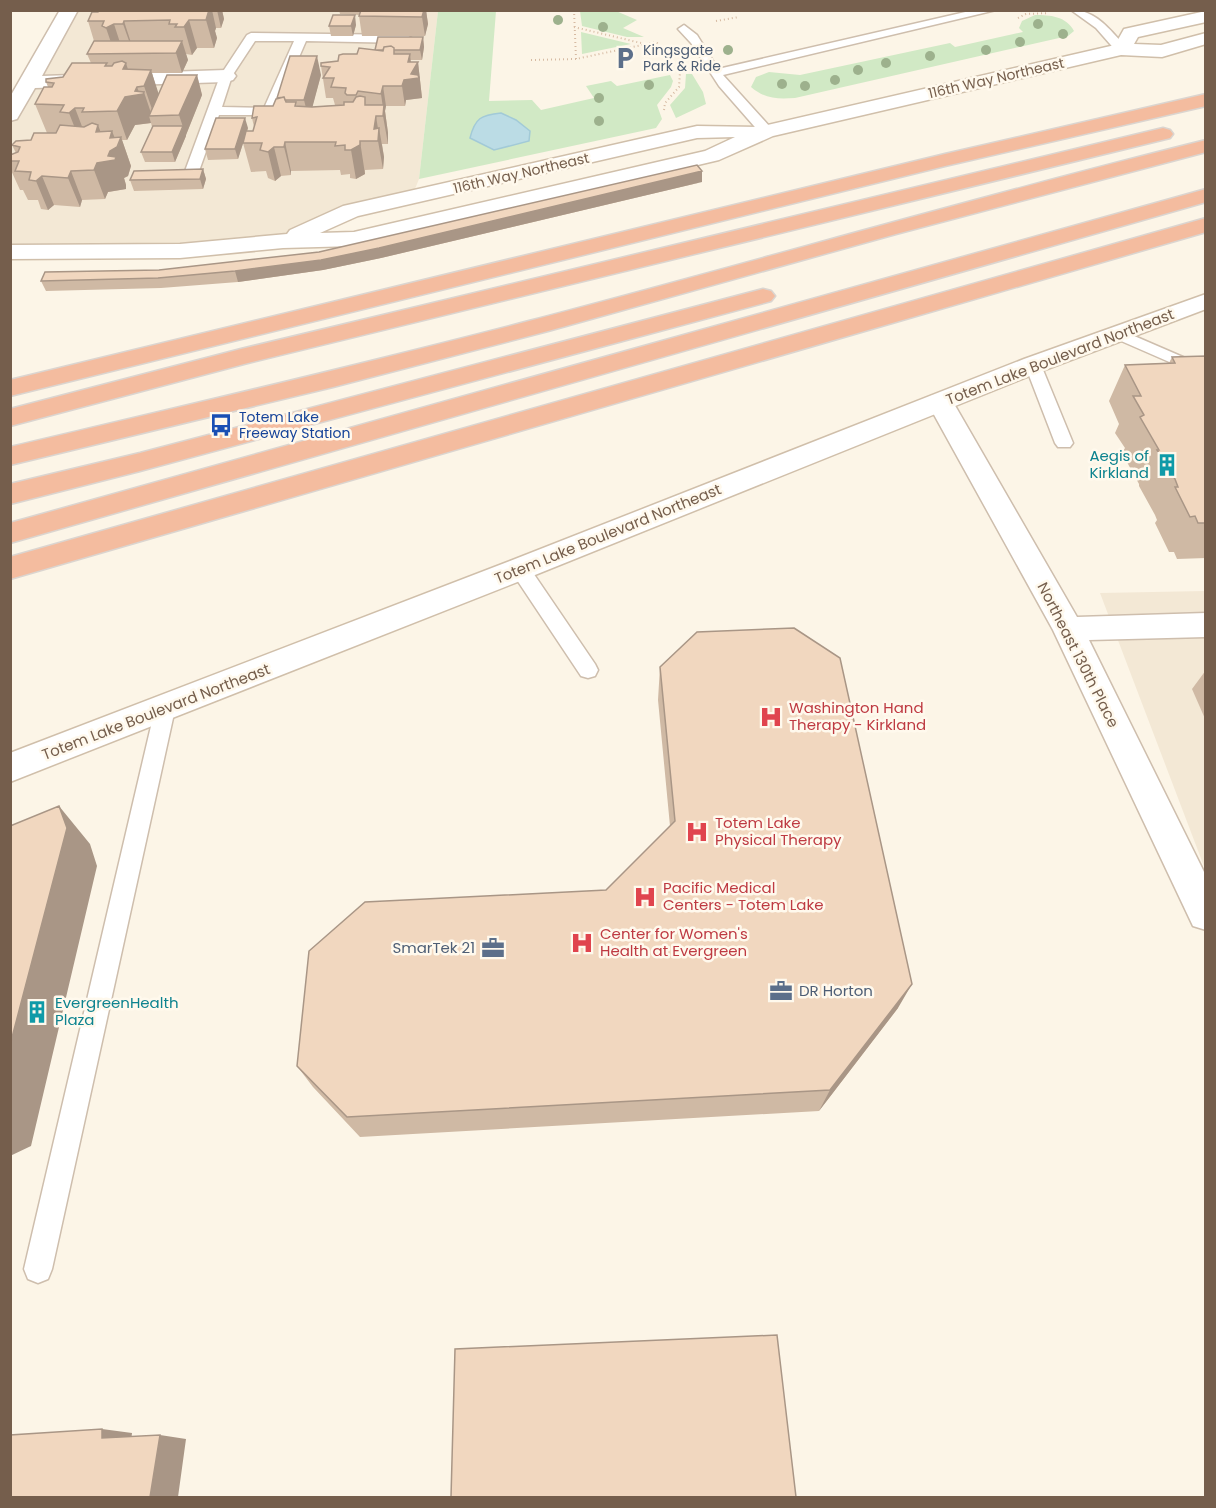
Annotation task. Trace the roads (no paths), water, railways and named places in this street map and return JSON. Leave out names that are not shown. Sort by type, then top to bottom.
[{"type":"highway","points":[[10,388],[876,177],[1206,100]]},
{"type":"highway","points":[[10,418],[241,357],[1206,124]]},
{"type":"highway","points":[[10,456],[333,379],[539,326],[888,229],[1206,146]]},
{"type":"highway","points":[[807,285],[1206,178]]},
{"type":"highway","points":[[10,533],[1206,195]]},
{"type":"highway","points":[[10,568],[1206,225]]},
{"type":"highway","points":[[10,494],[152,459],[784,291]]},
{"type":"street","points":[[10,115],[69,10]]},
{"type":"street","name":"116th Way Northeast","points":[[1121,49],[1131,33],[1206,16]]},
{"type":"street","name":"116th Way Northeast","points":[[10,252],[180,251],[283,241],[354,238],[712,156],[766,131],[1121,49],[1162,51],[1206,38]]},
{"type":"street","points":[[29,82],[226,76]]},
{"type":"street","name":"Totem Lake Boulevard Northeast","points":[[10,768],[165,709],[1033,365],[1206,301]]},
{"type":"street","name":"Northeast 130th Place","points":[[940,402],[1068,629],[1206,914]]},
{"type":"street","points":[[1068,629],[1206,625]]},
{"type":"lane","points":[[715,73],[991,10]]},
{"type":"lane","points":[[1076,10],[1100,26],[1121,49]]},
{"type":"lane","points":[[684,29],[696,38],[702,54],[715,73],[743,108],[766,131]]},
{"type":"lane","points":[[192,171],[226,76],[251,37],[417,39]]},
{"type":"lane","points":[[214,111],[269,112],[301,38]]},
{"type":"lane","points":[[1118,334],[1206,373]]},
{"type":"lane","points":[[1033,365],[1064,443]]},
{"type":"lane","points":[[520,569],[588,670]]},
{"type":"lane","points":[[38,1269],[165,709]]},
{"type":"water","points":[[501,113],[516,120],[530,131],[529,141],[494,150],[470,138],[474,126],[480,119]]},
{"type":"place","name":"Kingsgate Park & Ride","points":[[625,58]]},
{"type":"place","name":"Totem Lake Freeway Station","points":[[221,425]]},
{"type":"place","name":"Aegis of Kirkland","points":[[1167,465]]},
{"type":"place","name":"Washington Hand Therapy - Kirkland","points":[[771,717]]},
{"type":"place","name":"Totem Lake Physical Therapy","points":[[697,832]]},
{"type":"place","name":"Pacific Medical Centers - Totem Lake","points":[[645,897]]},
{"type":"place","name":"Center for Women's Health at Evergreen","points":[[582,943]]},
{"type":"place","name":"SmarTek 21","points":[[493,948]]},
{"type":"place","name":"DR Horton","points":[[781,991]]},
{"type":"place","name":"EvergreenHealth Plaza","points":[[37,1012]]}]
